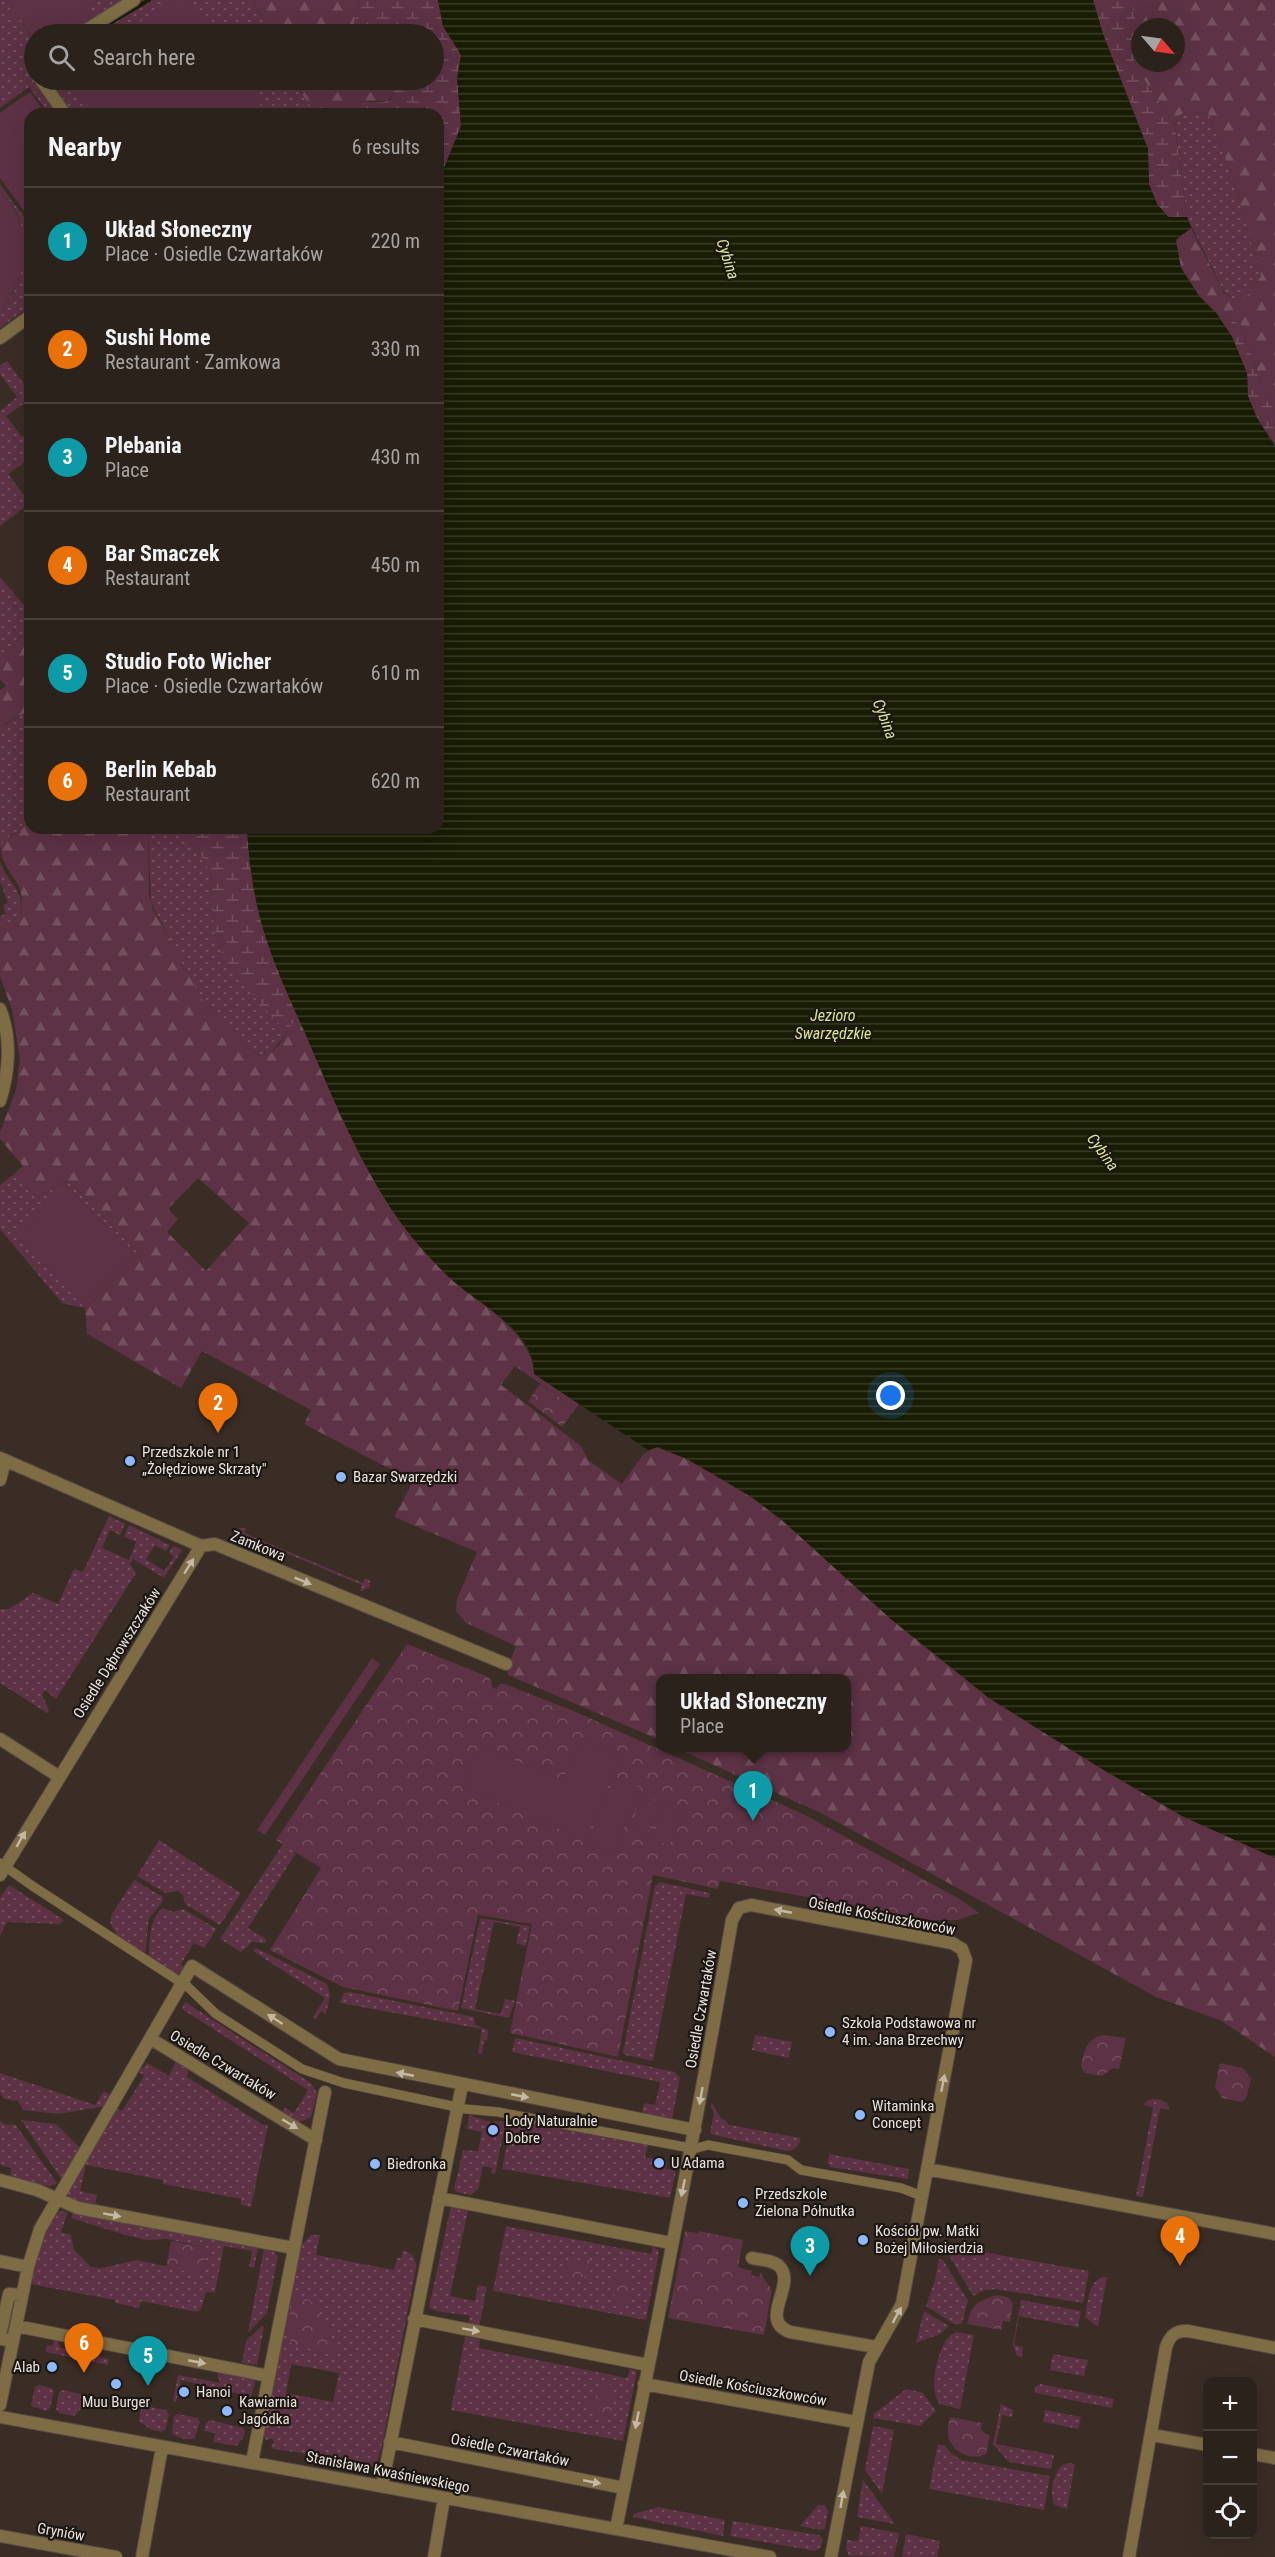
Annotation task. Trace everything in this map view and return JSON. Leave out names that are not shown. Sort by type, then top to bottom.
[{"type":"street","points":[[96,24],[134,0]]},
{"type":"street","points":[[48,90],[61,108]]},
{"type":"street","points":[[0,338],[24,320]]},
{"type":"street","points":[[0,1009],[6,1031],[8,1062],[0,1101]]},
{"type":"street","points":[[0,1480],[3,1459]]},
{"type":"street","name":"Zamkowa","points":[[3,1459],[201,1546],[215,1545],[506,1664]]},
{"type":"street","name":"Osiedle Dąbrowszczaków","points":[[2,1868],[201,1546]]},
{"type":"street","points":[[0,1739],[58,1776]]},
{"type":"street","points":[[2,1868],[182,1983],[216,2014],[307,2071],[344,2083],[452,2106]]},
{"type":"street","name":"Osiedle Czwartaków","points":[[616,2529],[695,2130],[732,1920],[739,1908],[751,1905]]},
{"type":"street","name":"Osiedle Kościuszkowców","points":[[751,1905],[952,1943],[962,1949],[966,1963],[902,2304],[869,2362],[831,2557]]},
{"type":"street","points":[[151,2038],[152,2032],[192,1965],[333,2057],[360,2065],[695,2130]]},
{"type":"street","name":"Osiedle Czwartaków","points":[[0,2405],[3,2375],[13,2341],[28,2266],[40,2229],[151,2038],[316,2140]]},
{"type":"street","points":[[382,2486],[462,2085]]},
{"type":"street","points":[[252,2462],[325,2092]]},
{"type":"street","points":[[465,2109],[498,2112],[686,2147]]},
{"type":"street","points":[[697,2148],[708,2145],[788,2160],[801,2170],[901,2188],[922,2196]]},
{"type":"street","points":[[927,2169],[1275,2234]]},
{"type":"street","points":[[0,2180],[37,2190],[82,2209],[294,2248]]},
{"type":"street","points":[[439,2198],[671,2243]]},
{"type":"street","points":[[752,2258],[776,2264],[782,2270],[783,2281],[776,2317],[782,2329],[876,2347]]},
{"type":"street","points":[[0,2261],[28,2266]]},
{"type":"street","points":[[13,2341],[0,2337],[6,2306],[10,2294],[22,2295]]},
{"type":"street","points":[[414,2319],[648,2365]]},
{"type":"street","points":[[16,2326],[269,2376]]},
{"type":"street","points":[[1129,2557],[1166,2347],[1174,2334],[1188,2331],[1275,2348]]},
{"type":"street","name":"Osiedle Kościuszkowców","points":[[644,2384],[856,2422]]},
{"type":"street","name":"Stanisława Kwaśniewskiego","points":[[0,2417],[770,2557]]},
{"type":"street","points":[[1152,2435],[1203,2444]]},
{"type":"street","name":"Osiedle Czwartaków","points":[[390,2442],[624,2488]]},
{"type":"street","points":[[142,2557],[162,2447]]},
{"type":"street","points":[[1257,2455],[1275,2458]]},
{"type":"street","points":[[434,2557],[444,2498]]},
{"type":"street","name":"Gryniów","points":[[0,2536],[116,2557]]},
{"type":"green space","points":[[0,0],[9,0],[13,8],[9,11],[14,18],[18,16],[24,25],[25,90],[0,108]]},
{"type":"green space","points":[[9,0],[99,0],[86,8],[91,17],[79,24],[24,25],[19,17],[14,19],[9,11],[13,8]]},
{"type":"green space","points":[[99,0],[253,0],[257,11],[269,24],[79,24],[90,17],[86,8]]},
{"type":"green space","points":[[172,0],[188,0],[205,24],[137,24]]},
{"type":"green space","points":[[253,0],[360,0],[354,24],[269,24],[257,11]]},
{"type":"green space","points":[[360,0],[438,0],[443,24],[354,24]]},
{"type":"green space","points":[[1093,0],[1130,0],[1135,16],[1131,18],[1131,72],[1139,72],[1175,126],[1187,217],[1168,217],[1157,204],[1149,184],[1148,149],[1103,34]]},
{"type":"green space","points":[[1130,0],[1275,0],[1275,410],[1268,402],[1240,324],[1217,314],[1199,296],[1181,268],[1175,240],[1191,228],[1224,293],[1235,300],[1247,296],[1261,276],[1233,179],[1208,113],[1187,112],[1179,115],[1175,126],[1139,72],[1185,72],[1185,18],[1135,18]]},
{"type":"green space","points":[[444,27],[461,55],[458,72],[461,126],[444,168],[444,108],[349,108],[356,103],[390,100],[394,93],[393,90],[444,90]]},
{"type":"green space","points":[[31,90],[43,90],[55,108],[45,108]]},
{"type":"green space","points":[[55,90],[299,90],[312,108],[68,108]]},
{"type":"green space","points":[[78,90],[250,90],[263,108],[91,108]]},
{"type":"green space","points":[[299,90],[393,90],[394,92],[388,101],[360,101],[351,108],[312,108]]},
{"type":"green space","points":[[30,92],[42,108],[24,108],[24,211],[0,178],[0,113]]},
{"type":"green space","points":[[1187,112],[1208,113],[1233,179],[1261,276],[1247,296],[1235,300],[1224,292],[1187,217],[1175,126],[1179,115]]},
{"type":"green space","points":[[0,184],[24,217],[24,242],[20,221],[14,207],[0,189]]},
{"type":"green space","points":[[0,189],[18,217],[23,233],[24,249],[23,265],[18,281],[0,309]]},
{"type":"green space","points":[[24,251],[24,310],[0,328],[0,309],[14,292]]},
{"type":"green space","points":[[1217,314],[1240,324],[1268,402],[1275,410],[1275,446],[1257,418],[1248,396],[1247,373],[1232,337]]},
{"type":"green space","points":[[7,361],[24,384],[24,405],[6,416],[22,437],[24,436],[24,462],[8,474],[24,495],[24,508],[0,526],[0,411],[17,397],[0,374],[0,366]]},
{"type":"green space","points":[[0,577],[24,603],[24,636],[0,655]]},
{"type":"green space","points":[[24,636],[24,713],[4,724],[5,727],[0,730],[0,690],[6,686],[0,679],[0,655]]},
{"type":"green space","points":[[24,713],[24,823],[0,848],[0,730],[5,727],[4,725]]},
{"type":"green space","points":[[24,823],[24,834],[148,834],[149,894],[153,909],[208,1010],[248,1049],[261,1055],[270,1054],[279,1045],[298,1015],[355,1145],[390,1207],[434,1262],[510,1328],[531,1358],[534,1374],[579,1404],[574,1411],[558,1396],[515,1366],[501,1385],[581,1446],[588,1460],[622,1484],[642,1456],[655,1447],[687,1459],[732,1483],[783,1521],[892,1620],[989,1698],[1182,1816],[1275,1858],[1275,2057],[1222,2021],[1156,1997],[823,1814],[685,1752],[851,1752],[851,1674],[656,1674],[656,1738],[508,1675],[507,1669],[516,1646],[466,1623],[456,1611],[457,1599],[477,1552],[394,1517],[413,1481],[304,1424],[311,1410],[202,1351],[181,1388],[87,1334],[85,1308],[140,1255],[69,1182],[56,1186],[38,1201],[13,1175],[23,1166],[0,1139],[0,1132],[16,1090],[20,1059],[12,1010],[0,976],[0,928],[17,918],[22,896],[5,865],[1,846]],"holes":[[[198,1178],[249,1223],[206,1271],[167,1232],[178,1219],[168,1209]]]},
{"type":"green space","points":[[148,834],[184,834],[206,863],[211,878],[214,927],[224,956],[240,979],[287,1032],[270,1054],[261,1055],[248,1049],[215,1019],[198,996],[151,902]]},
{"type":"green space","points":[[184,834],[248,834],[251,873],[264,933],[298,1015],[287,1032],[249,991],[224,957],[216,937],[211,878],[206,863]]},
{"type":"green space","points":[[0,861],[21,901],[17,918],[0,928],[0,916],[6,914],[3,905],[8,903],[0,882]]},
{"type":"green space","points":[[13,1175],[38,1200],[57,1186],[69,1182],[140,1255],[85,1308],[62,1303],[0,1229],[0,1185]],"holes":[[[67,1186],[133,1256],[82,1305]]]},
{"type":"green space","points":[[67,1186],[134,1256],[82,1305],[15,1235]]},
{"type":"green space","points":[[540,1384],[574,1411],[562,1427],[528,1401]]},
{"type":"green space","points":[[109,1516],[125,1524],[120,1535],[110,1530],[102,1548],[129,1560],[136,1542],[124,1537],[129,1525],[170,1545],[166,1551],[155,1545],[146,1559],[164,1571],[174,1557],[169,1553],[173,1546],[182,1550],[164,1578],[133,1559],[130,1564],[136,1573],[56,1699],[45,1690],[42,1695],[49,1710],[47,1713],[0,1683],[0,1609],[9,1609],[33,1593],[58,1604],[74,1569],[83,1572]]},
{"type":"green space","points":[[239,1528],[246,1528],[244,1533],[363,1583],[365,1578],[370,1581],[370,1587],[360,1591],[362,1585],[243,1535],[240,1540],[235,1534]]},
{"type":"green space","points":[[407,1644],[486,1676],[491,1680],[492,1687],[496,1689],[500,1684],[505,1684],[576,1712],[656,1748],[656,1752],[665,1752],[805,1815],[958,1898],[979,1913],[957,1920],[931,1920],[720,1881],[718,1889],[653,1875],[618,2057],[510,2033],[532,1924],[478,1915],[458,2011],[343,1987],[270,1950],[321,1868],[276,1840]]},
{"type":"green space","points":[[372,1658],[380,1664],[265,1835],[257,1830]]},
{"type":"green space","points":[[581,1739],[621,1756],[585,1840],[462,1787],[479,1746],[563,1780]]},
{"type":"green space","points":[[615,1777],[641,1788],[613,1853],[587,1841]]},
{"type":"green space","points":[[644,1796],[661,1803],[646,1836],[629,1829]]},
{"type":"green space","points":[[666,1805],[683,1813],[669,1846],[652,1839]]},
{"type":"green space","points":[[159,1840],[241,1893],[220,1925],[185,1904],[183,1895],[178,1891],[166,1893],[137,1876]]},
{"type":"green space","points":[[283,1844],[296,1853],[248,1928],[267,1940],[265,1943],[252,1942],[241,1952],[220,1939]]},
{"type":"green space","points":[[134,1880],[163,1897],[162,1903],[149,1918],[145,1955],[117,1936],[110,1922],[112,1914]]},
{"type":"green space","points":[[660,1882],[710,1893],[709,1898],[686,1894],[653,2061],[625,2055],[623,2052],[655,1886]]},
{"type":"green space","points":[[9,1885],[64,1920],[60,1924],[7,1922],[0,1936],[0,1898]]},
{"type":"green space","points":[[163,1908],[173,1912],[183,1909],[217,1929],[204,1948],[194,1943],[181,1964],[187,1969],[181,1979],[149,1957],[152,1924]]},
{"type":"green space","points":[[480,1918],[530,1926],[526,1946],[516,1943],[520,1927],[494,1922],[475,2009],[501,2014],[505,1999],[515,2001],[509,2018],[461,2008]]},
{"type":"green space","points":[[256,1948],[327,1984],[330,1995],[326,2014],[321,2011],[316,2019],[313,2017],[325,1998],[253,1951]]},
{"type":"green space","points":[[350,1992],[474,2017],[475,2025],[488,2030],[482,2054],[478,2053],[482,2029],[340,2003],[344,1993]]},
{"type":"green space","points":[[185,2002],[311,2083],[317,2093],[311,2117],[298,2123],[281,2114],[285,2108],[294,2113],[308,2090],[182,2009]]},
{"type":"green space","points":[[755,2035],[792,2042],[789,2058],[752,2050]]},
{"type":"green space","points":[[1103,2035],[1126,2038],[1119,2069],[1113,2068],[1102,2076],[1085,2073],[1081,2067],[1087,2046],[1093,2039]]},
{"type":"green space","points":[[515,2038],[675,2072],[680,2078],[672,2119],[642,2113],[644,2103],[655,2105],[660,2082],[512,2052]]},
{"type":"green space","points":[[176,2061],[189,2067],[187,2077],[262,2124],[268,2125],[251,2207],[241,2205],[241,2199],[163,2184],[163,2180],[86,2165],[80,2191],[97,2195],[95,2207],[69,2199],[68,2193],[116,2108],[122,2111],[144,2076],[139,2072],[142,2067],[144,2068],[147,2063],[169,2076]]},
{"type":"green space","points":[[1220,2063],[1243,2068],[1251,2079],[1246,2099],[1242,2102],[1222,2098],[1215,2087]]},
{"type":"green space","points":[[0,2073],[95,2105],[104,2091],[111,2095],[105,2106],[59,2114],[23,2110],[18,2101],[4,2099],[0,2093]]},
{"type":"green space","points":[[1153,2099],[1164,2101],[1170,2110],[1160,2108],[1143,2197],[1136,2196],[1153,2107],[1143,2105]]},
{"type":"green space","points":[[712,2103],[722,2120],[724,2119],[729,2125],[801,2138],[798,2146],[788,2151],[710,2133],[714,2113]]},
{"type":"green space","points":[[469,2115],[490,2122],[486,2132],[492,2138],[499,2131],[494,2124],[495,2121],[506,2122],[495,2174],[491,2173],[492,2168],[483,2166],[478,2189],[471,2195],[456,2192],[454,2188],[463,2150],[478,2151],[482,2132],[467,2129]]},
{"type":"green space","points":[[512,2119],[648,2145],[645,2158],[663,2158],[667,2162],[666,2169],[676,2171],[670,2198],[502,2169]]},
{"type":"green space","points":[[21,2120],[56,2124],[80,2148],[62,2180]]},
{"type":"green space","points":[[0,2121],[7,2125],[15,2124],[57,2183],[55,2185],[48,2186],[10,2177],[11,2168],[0,2165]]},
{"type":"green space","points":[[829,2154],[909,2169],[908,2179],[830,2167]]},
{"type":"green space","points":[[451,2206],[464,2207],[468,2210],[450,2296],[475,2301],[478,2285],[487,2287],[479,2327],[468,2324],[470,2316],[441,2312],[429,2307]]},
{"type":"green space","points":[[59,2211],[68,2212],[61,2232],[71,2235],[74,2250],[91,2267],[102,2268],[137,2260],[202,2274],[207,2248],[167,2239],[148,2240],[129,2236],[71,2218],[73,2213],[258,2248],[254,2268],[249,2267],[252,2251],[224,2246],[215,2293],[206,2292],[202,2307],[197,2312],[141,2301],[139,2308],[115,2303],[115,2300],[30,2284],[43,2233],[53,2216]]},
{"type":"green space","points":[[506,2226],[651,2254],[653,2246],[659,2251],[646,2320],[493,2291]]},
{"type":"green space","points":[[685,2231],[698,2233],[698,2231],[743,2240],[738,2267],[752,2271],[751,2275],[759,2277],[760,2273],[772,2290],[764,2335],[668,2318]]},
{"type":"green space","points":[[311,2235],[320,2235],[316,2255],[394,2270],[397,2258],[401,2258],[403,2250],[411,2254],[415,2261],[416,2267],[383,2441],[377,2463],[373,2468],[322,2456],[274,2449],[271,2447],[274,2442],[272,2438],[266,2440],[263,2437],[300,2246]],"holes":[[[291,2364],[339,2373],[333,2402],[286,2393]]]},
{"type":"green space","points":[[171,2241],[207,2248],[202,2274],[166,2268]]},
{"type":"green space","points":[[943,2245],[1089,2271],[1083,2303],[995,2289],[985,2290],[973,2296]]},
{"type":"green space","points":[[264,2248],[278,2257],[267,2313],[248,2333]]},
{"type":"green space","points":[[586,2258],[592,2262],[590,2274],[577,2282],[564,2279],[562,2275],[566,2264]]},
{"type":"green space","points":[[939,2259],[943,2260],[968,2301],[962,2324],[954,2324],[926,2306]]},
{"type":"green space","points":[[615,2275],[627,2277],[631,2288],[630,2300],[621,2305],[609,2286],[610,2278]]},
{"type":"green space","points":[[1107,2277],[1098,2327],[1085,2317],[1087,2304],[1092,2286],[1101,2278]]},
{"type":"green space","points":[[997,2295],[1008,2297],[1013,2304],[1010,2322],[1003,2321],[1001,2330],[967,2324],[976,2304]]},
{"type":"green space","points":[[299,2298],[307,2299],[318,2309],[335,2346],[334,2352],[305,2348],[291,2343],[289,2318],[292,2303]]},
{"type":"green space","points":[[1021,2300],[1081,2311],[1078,2327],[1019,2316],[1014,2345],[1023,2347],[1022,2357],[1017,2356],[1013,2345]]},
{"type":"green space","points":[[924,2311],[949,2326],[940,2334],[916,2343]]},
{"type":"green space","points":[[262,2326],[264,2327],[257,2365],[242,2363],[246,2341]]},
{"type":"green space","points":[[956,2332],[974,2335],[960,2409],[940,2404],[934,2388],[936,2365],[940,2354],[944,2344]]},
{"type":"green space","points":[[54,2335],[61,2348],[109,2359],[108,2365],[46,2352],[47,2345],[53,2346]]},
{"type":"green space","points":[[465,2337],[480,2339],[479,2348],[627,2378],[630,2369],[637,2371],[623,2441],[451,2410]]},
{"type":"green space","points":[[1053,2354],[1088,2360],[1084,2376],[1050,2370]]},
{"type":"green space","points":[[216,2368],[253,2377],[255,2382],[251,2397],[181,2380],[176,2402],[173,2401],[178,2375],[220,2383]]},
{"type":"green space","points":[[1041,2384],[1114,2399],[1112,2408],[1036,2393],[1034,2387]]},
{"type":"green space","points":[[39,2385],[54,2391],[50,2408],[46,2411],[31,2406],[35,2387]]},
{"type":"green space","points":[[604,2385],[614,2387],[613,2408],[605,2420],[596,2417],[587,2405]]},
{"type":"green space","points":[[906,2389],[923,2393],[936,2411],[920,2426],[873,2418],[874,2414]]},
{"type":"green space","points":[[63,2390],[83,2396],[80,2410],[74,2416],[59,2413],[56,2409],[59,2392]]},
{"type":"green space","points":[[1001,2404],[1013,2410],[1012,2417],[1002,2415],[996,2444],[1054,2455],[1051,2469],[1009,2462],[993,2444]]},
{"type":"green space","points":[[145,2406],[166,2410],[169,2414],[166,2429],[162,2432],[150,2429],[139,2421],[141,2409]]},
{"type":"green space","points":[[1045,2410],[1081,2417],[1078,2429],[1043,2422]]},
{"type":"green space","points":[[178,2414],[198,2418],[200,2422],[195,2438],[183,2438],[172,2433],[174,2416]]},
{"type":"green space","points":[[950,2417],[982,2423],[981,2429],[985,2434],[990,2435],[986,2454],[969,2456],[954,2447],[948,2436]]},
{"type":"green space","points":[[210,2420],[243,2428],[245,2431],[243,2438],[236,2446],[213,2442],[215,2433],[204,2431],[206,2423]]},
{"type":"green space","points":[[873,2426],[894,2430],[882,2494],[865,2470]]},
{"type":"green space","points":[[938,2444],[945,2446],[961,2460],[1050,2476],[1044,2510],[929,2489]]},
{"type":"green space","points":[[1068,2463],[1075,2464],[1067,2509],[1055,2505],[1052,2488],[1059,2469]]},
{"type":"green space","points":[[863,2480],[895,2524],[857,2517]]},
{"type":"green space","points":[[818,2505],[824,2505],[828,2510],[825,2528],[821,2530],[800,2526]]},
{"type":"green space","points":[[658,2507],[725,2520],[723,2536],[633,2517],[634,2514]]},
{"type":"green space","points":[[733,2521],[819,2535],[823,2540],[820,2548],[815,2551],[730,2536]]},
{"type":"green space","points":[[861,2526],[899,2533],[894,2557],[849,2556],[846,2549],[847,2540],[858,2541]]},
{"type":"green space","points":[[906,2534],[940,2541],[937,2557],[902,2557]]},
{"type":"water","name":"Jezioro Swarzędzkie","points":[[438,0],[1093,0],[1103,34],[1148,149],[1149,184],[1157,204],[1168,217],[1187,217],[1191,228],[1176,240],[1181,268],[1199,296],[1217,314],[1232,337],[1247,373],[1248,396],[1257,418],[1275,446],[1275,1858],[1182,1816],[989,1698],[892,1620],[783,1521],[753,1498],[687,1459],[658,1447],[648,1450],[534,1374],[532,1359],[526,1345],[516,1332],[448,1276],[399,1220],[371,1175],[335,1103],[284,986],[263,930],[253,887],[247,834],[444,834],[444,168],[461,126],[457,78],[461,55],[443,24]]},
{"type":"waterway","points":[[108,24],[149,0]]},
{"type":"place","name":"Sushi Home","points":[[218,1433]]},
{"type":"place","name":"Przedszkole nr 1 „Żołędziowe Skrzaty\"","points":[[130,1461]]},
{"type":"place","name":"Bazar Swarzędzki","points":[[341,1477]]},
{"type":"place","name":"Układ Słoneczny","points":[[753,1821]]},
{"type":"place","name":"Szkoła Podstawowa nr 4 im. Jana Brzechwy","points":[[830,2032]]},
{"type":"place","name":"Witaminka Concept","points":[[860,2115]]},
{"type":"place","name":"Lody Naturalnie Dobre","points":[[493,2130]]},
{"type":"place","name":"U Adama","points":[[659,2163]]},
{"type":"place","name":"Biedronka","points":[[375,2164]]},
{"type":"place","name":"Przedszkole Zielona Półnutka","points":[[743,2203]]},
{"type":"place","name":"Kościół pw. Matki Bożej Miłosierdzia","points":[[863,2240]]},
{"type":"place","name":"Bar Smaczek","points":[[1180,2266]]},
{"type":"place","name":"Plebania","points":[[810,2276]]},
{"type":"place","name":"Alab","points":[[52,2367]]},
{"type":"place","name":"Berlin Kebab","points":[[84,2373]]},
{"type":"place","name":"Muu Burger","points":[[116,2384]]},
{"type":"place","name":"Studio Foto Wicher","points":[[148,2386]]},
{"type":"place","name":"Hanoi","points":[[184,2392]]},
{"type":"place","name":"Kawiarnia Jagódka","points":[[227,2411]]},
{"type":"water label","name":"Cybina","points":[[728,259]]},
{"type":"water label","name":"Cybina","points":[[885,719]]},
{"type":"water label","name":"Cybina","points":[[1103,1152]]}]
